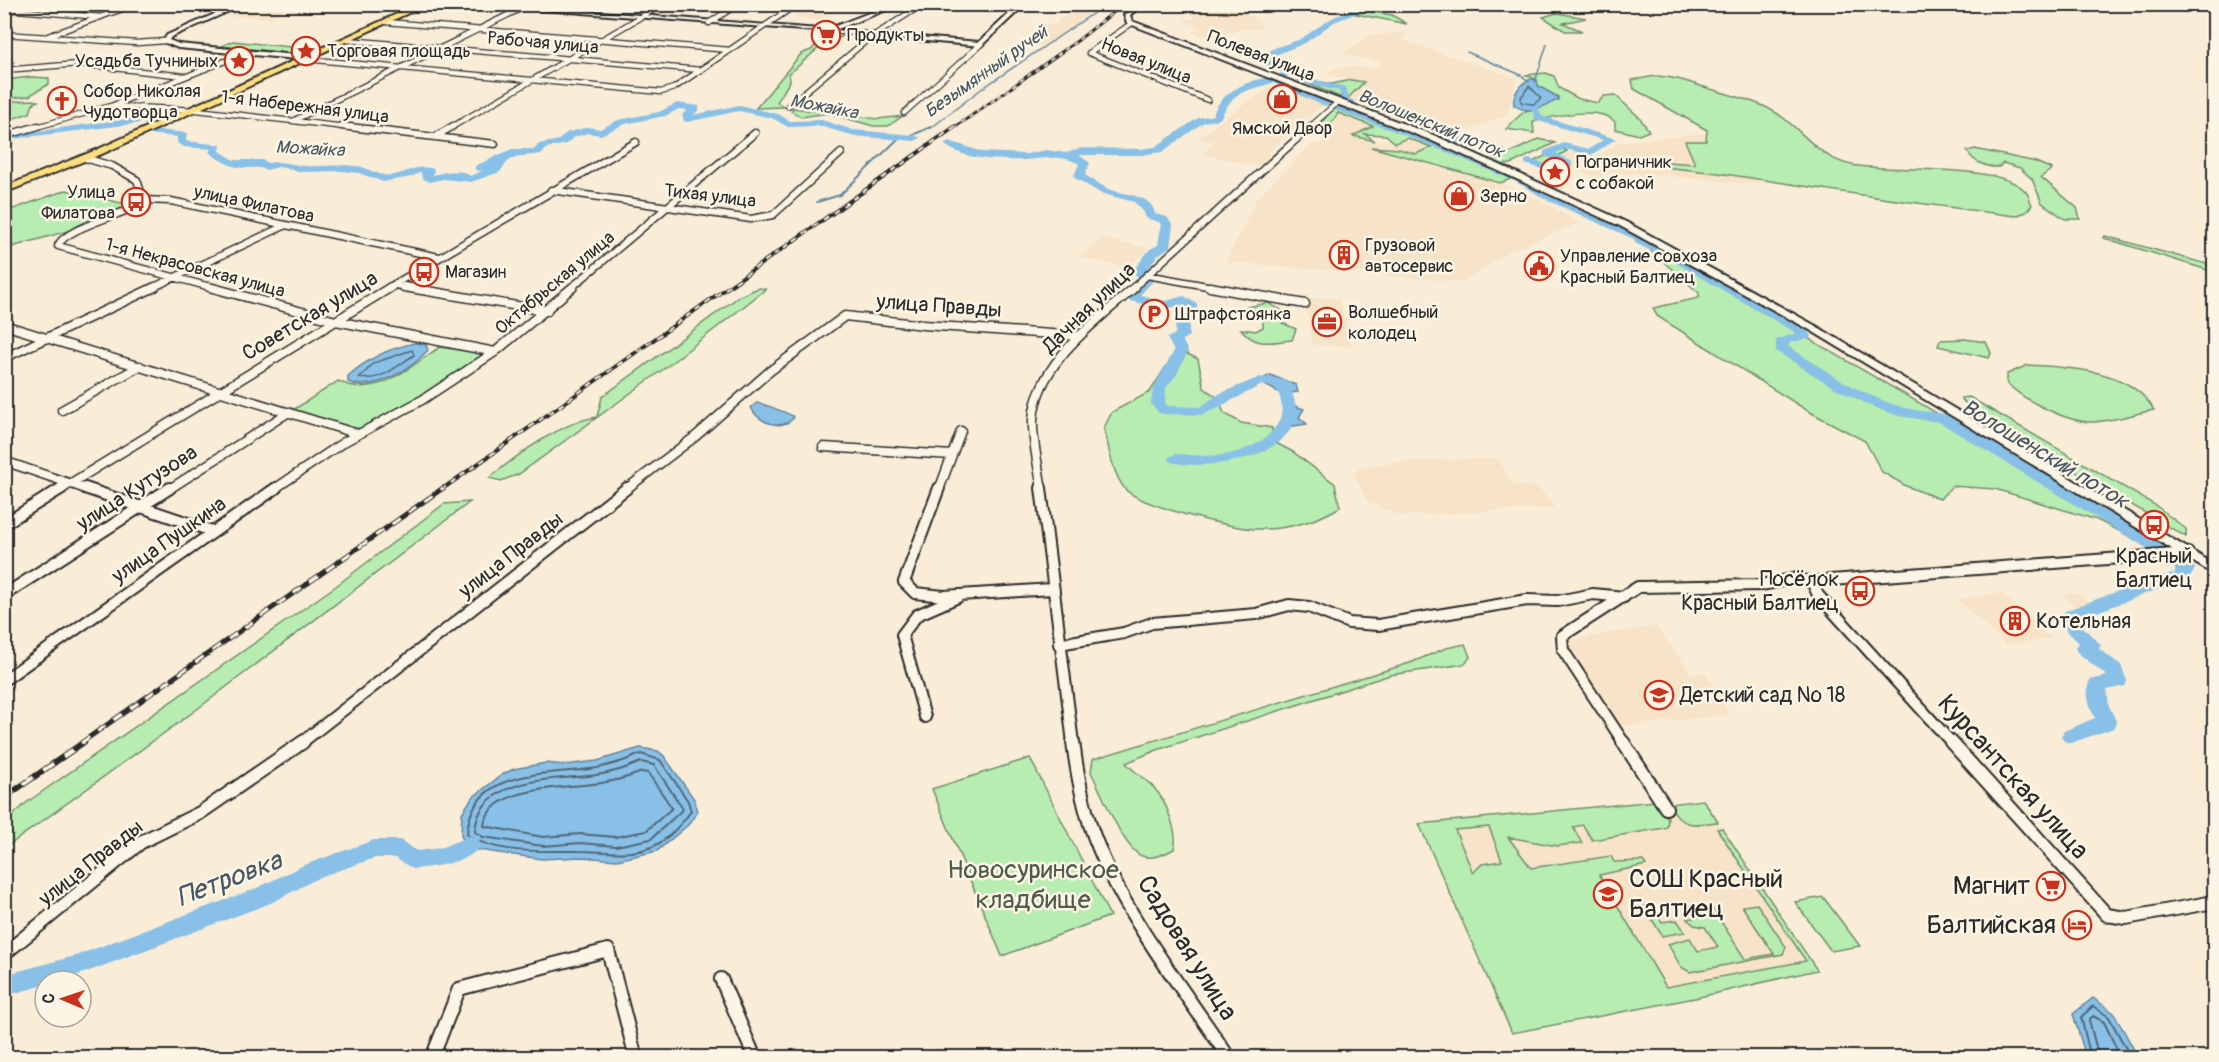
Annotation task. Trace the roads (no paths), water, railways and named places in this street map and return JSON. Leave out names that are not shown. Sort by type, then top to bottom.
[{"type":"main road","points":[[192,4],[234,8]]},
{"type":"main road","points":[[243,4],[169,36],[165,41],[173,45],[306,58]]},
{"type":"main road","points":[[4,190],[99,152],[425,4]]},
{"type":"main road","points":[[468,4],[981,44],[1016,10],[1015,6]]},
{"type":"main road","points":[[829,31],[899,4]]},
{"type":"main road","points":[[980,4],[1015,6],[1059,4]]},
{"type":"main road","points":[[1132,23],[1127,16],[1139,5]]},
{"type":"main road","name":"Полевая улица","points":[[1132,23],[1489,162],[1674,250],[1813,328],[2214,568]]},
{"type":"street","points":[[46,37],[136,4]]},
{"type":"street","points":[[295,120],[530,4]]},
{"type":"street","points":[[435,137],[663,4]]},
{"type":"street","points":[[306,58],[665,92],[797,4]]},
{"type":"street","points":[[788,106],[874,35],[923,4]]},
{"type":"street","points":[[4,9],[101,17]]},
{"type":"street","points":[[709,23],[729,10]]},
{"type":"street","points":[[386,22],[730,50]]},
{"type":"street","name":"Новая улица","points":[[1132,23],[1089,53],[1208,100]]},
{"type":"street","points":[[4,34],[141,43],[165,41]]},
{"type":"street","name":"Рабочая улица","points":[[347,40],[701,70]]},
{"type":"street","points":[[904,113],[981,44]]},
{"type":"street","points":[[5,135],[111,106],[248,52]]},
{"type":"street","points":[[4,70],[70,64],[187,76]]},
{"type":"street","name":"Дачная улица","points":[[1075,759],[1052,589],[1033,420],[1039,392],[1061,355],[1079,336],[1338,102]]},
{"type":"street","name":"1-я Набережная улица","points":[[111,106],[295,120],[495,144]]},
{"type":"street","name":"Октябрьская улица","points":[[358,434],[422,400],[495,352],[547,311],[755,134]]},
{"type":"street","name":"Советская улица","points":[[4,524],[439,257],[636,142]]},
{"type":"street","name":"Тихая улица","points":[[551,190],[720,215],[763,218],[773,215],[841,153]]},
{"type":"street","points":[[85,158],[112,166],[137,180],[140,189],[138,198],[146,201]]},
{"type":"street","name":"улица Филатова","points":[[146,201],[171,201],[439,257]]},
{"type":"street","name":"1-я Некрасовская улица","points":[[146,201],[135,209],[66,235],[58,246],[336,321],[495,352]]},
{"type":"street","points":[[4,358],[178,278],[284,226]]},
{"type":"street","points":[[1147,275],[1305,304]]},
{"type":"street","points":[[394,285],[547,311]]},
{"type":"street","name":"улица Правды","points":[[4,954],[141,842],[200,813],[283,758],[574,528],[696,436],[770,371],[845,316],[924,325],[1079,336]]},
{"type":"street","points":[[4,325],[358,434]]},
{"type":"street","points":[[62,410],[140,366]]},
{"type":"street","name":"улица Кутузова","points":[[4,595],[289,412]]},
{"type":"street","points":[[961,431],[904,582],[915,593],[963,594],[1052,589]]},
{"type":"street","name":"улица Пушкина","points":[[4,680],[212,531],[358,434]]},
{"type":"street","points":[[823,447],[952,455]]},
{"type":"street","points":[[4,461],[212,531]]},
{"type":"street","points":[[1666,808],[1561,643],[1562,636],[1638,587],[1761,585],[1798,578],[1814,585],[1832,579],[2188,553]]},
{"type":"street","name":"Курсантская улица","points":[[1814,585],[1818,595],[2107,915],[2126,918],[2214,902]]},
{"type":"street","points":[[925,717],[902,635],[905,625],[913,616],[963,594]]},
{"type":"street","points":[[1059,644],[1124,633],[1152,623],[1256,614],[1289,605],[1309,607],[1349,623],[1378,625],[1527,600],[1558,601],[1593,594],[1624,597]]},
{"type":"street","name":"Садовая улица","points":[[1075,759],[1095,839],[1139,920],[1229,1058]]},
{"type":"street","points":[[430,1055],[459,989],[608,950],[636,1058]]},
{"type":"street","points":[[721,979],[755,1058]]},
{"type":"water","points":[[1537,80],[1538,86],[1558,97],[1558,100],[1531,110],[1514,105],[1514,97],[1518,89],[1524,82]]},
{"type":"water","points":[[415,343],[426,345],[428,350],[402,371],[380,382],[358,385],[348,382],[348,376],[371,359]]},
{"type":"water","points":[[1270,375],[1296,385],[1298,392],[1282,394],[1261,383],[1261,380]]},
{"type":"water","points":[[757,403],[794,417],[783,424],[771,424],[754,413],[751,407]]},
{"type":"water","points":[[1295,406],[1304,409],[1299,417],[1307,424],[1294,426],[1282,423],[1287,413],[1286,408]]},
{"type":"water","points":[[640,748],[658,751],[664,756],[694,799],[697,813],[688,825],[657,851],[617,860],[581,857],[542,859],[478,850],[465,842],[461,836],[462,813],[472,798],[503,774],[514,769],[546,763],[565,765],[597,761]]},
{"type":"water","points":[[2093,998],[2114,1013],[2138,1057],[2086,1057],[2073,1014]]},
{"type":"waterway","name":"Безымянный ручей","points":[[931,128],[980,90],[1107,4]]},
{"type":"waterway","name":"Можайка","points":[[1281,77],[1288,71],[1267,63],[1271,60],[1268,56],[1280,48],[1302,41],[1331,20],[1356,12],[1347,4]]},
{"type":"waterway","points":[[1535,82],[1547,44]]},
{"type":"waterway","points":[[1467,52],[1521,75],[1529,82]]},
{"type":"waterway","points":[[4,66],[14,62]]},
{"type":"waterway","name":"Можайка","points":[[949,144],[982,155],[1027,157],[1046,153],[1067,156],[1082,151],[1158,150],[1201,120],[1217,117],[1224,100],[1231,95],[1247,87],[1273,80]]},
{"type":"waterway","name":"Волошенский поток","points":[[1273,80],[1327,104]]},
{"type":"waterway","points":[[1302,80],[1343,89],[1345,99],[1350,102]]},
{"type":"waterway","name":"Можайка","points":[[7,138],[141,120],[155,123],[150,132],[183,135],[181,141],[184,144],[199,143],[217,147],[214,152],[223,155],[220,157],[232,163],[242,162],[245,165],[262,163],[266,167],[279,164],[304,169],[343,168],[361,170],[383,179],[407,175],[420,169],[430,171],[426,176],[429,179],[448,174],[446,176],[464,175],[461,177],[471,179],[496,170],[500,164],[490,169],[479,168],[516,151],[538,152],[543,146],[562,142],[570,135],[588,130],[601,132],[622,122],[662,114],[677,106],[696,108],[687,115],[687,119],[739,108],[775,116],[788,124],[822,123],[853,133],[915,138]]},
{"type":"waterway","name":"Волошенский поток","points":[[1335,107],[1409,133],[1513,178]]},
{"type":"waterway","points":[[1529,162],[1552,169],[1567,168],[1568,164],[1548,153],[1564,146],[1591,152],[1611,139],[1538,118],[1535,110]]},
{"type":"waterway","name":"Безымянный ручей","points":[[908,137],[933,126]]},
{"type":"waterway","points":[[1438,135],[1501,150]]},
{"type":"waterway","points":[[817,202],[840,195],[901,136]]},
{"type":"waterway","points":[[1071,155],[1085,163],[1079,176],[1104,191],[1138,200],[1150,211],[1149,216],[1163,219],[1167,225],[1164,247],[1154,252],[1138,272],[1140,274]]},
{"type":"waterway","name":"Волошенский поток","points":[[1520,181],[1632,236]]},
{"type":"waterway","name":"Волошенский поток","points":[[1639,240],[1682,261],[1801,331],[1804,336],[1787,339],[1781,343],[1781,348],[1819,373],[1879,404],[1921,416],[1943,418],[2159,548]]},
{"type":"waterway","points":[[1147,278],[1148,280],[1133,295],[1135,298],[1166,305],[1184,300],[1191,304],[1191,309],[1183,315],[1182,336],[1174,338],[1181,351],[1170,374],[1159,387],[1158,404],[1164,410],[1203,411],[1224,397],[1260,381],[1280,383],[1289,397],[1291,410],[1287,422],[1279,433],[1255,450],[1241,456],[1221,460],[1176,459]]},
{"type":"waterway","name":"Волошенский поток","points":[[2071,736],[2092,726],[2107,723],[2099,706],[2097,685],[2118,681],[2114,670],[2084,648],[2092,645],[2075,630],[2071,615],[2156,583],[2182,577],[2186,569],[2184,565]]},
{"type":"waterway","name":"Петровка","points":[[4,986],[76,966],[263,896],[312,871],[374,849],[400,849],[413,860],[442,857],[470,845]]},
{"type":"railway","points":[[954,128],[1077,41],[1124,4]]},
{"type":"railway","points":[[441,490],[956,126]]},
{"type":"railway","points":[[81,743],[443,488]]},
{"type":"railway","points":[[4,798],[84,742]]},
{"type":"place","name":"Продукты","points":[[826,35]]},
{"type":"place","name":"Торговая площадь","points":[[306,51]]},
{"type":"place","name":"Усадьба Тучниных","points":[[239,61]]},
{"type":"place","name":"Ямской Двор","points":[[1282,99]]},
{"type":"place","name":"Собор Николая Чудотворца","points":[[62,101]]},
{"type":"place","name":"Пограничник с собакой","points":[[1555,172]]},
{"type":"place","name":"Зерно","points":[[1459,196]]},
{"type":"place","name":"Улица Филатова","points":[[136,202]]},
{"type":"place","name":"Грузовой автосервис","points":[[1344,255]]},
{"type":"place","name":"Управление совхоза Красный Балтиец","points":[[1539,266]]},
{"type":"place","name":"Магазин","points":[[424,272]]},
{"type":"place","name":"Штрафстоянка","points":[[1154,314]]},
{"type":"place","name":"Волшебный колодец","points":[[1327,322]]},
{"type":"place","name":"Красный Балтиец","points":[[2154,525]]},
{"type":"place","name":"Посёлок Красный Балтиец","points":[[1860,591]]},
{"type":"place","name":"Котельная","points":[[2015,621]]},
{"type":"place","name":"Детский сад № 18","points":[[1659,695]]},
{"type":"place","name":"Магнит","points":[[2051,886]]},
{"type":"place","name":"СОШ Красный Балтиец","points":[[1608,894]]},
{"type":"place","name":"Балтийская","points":[[2077,925]]},
{"type":"park label","name":"Новосуринское кладбище","points":[[1033,885]]}]
